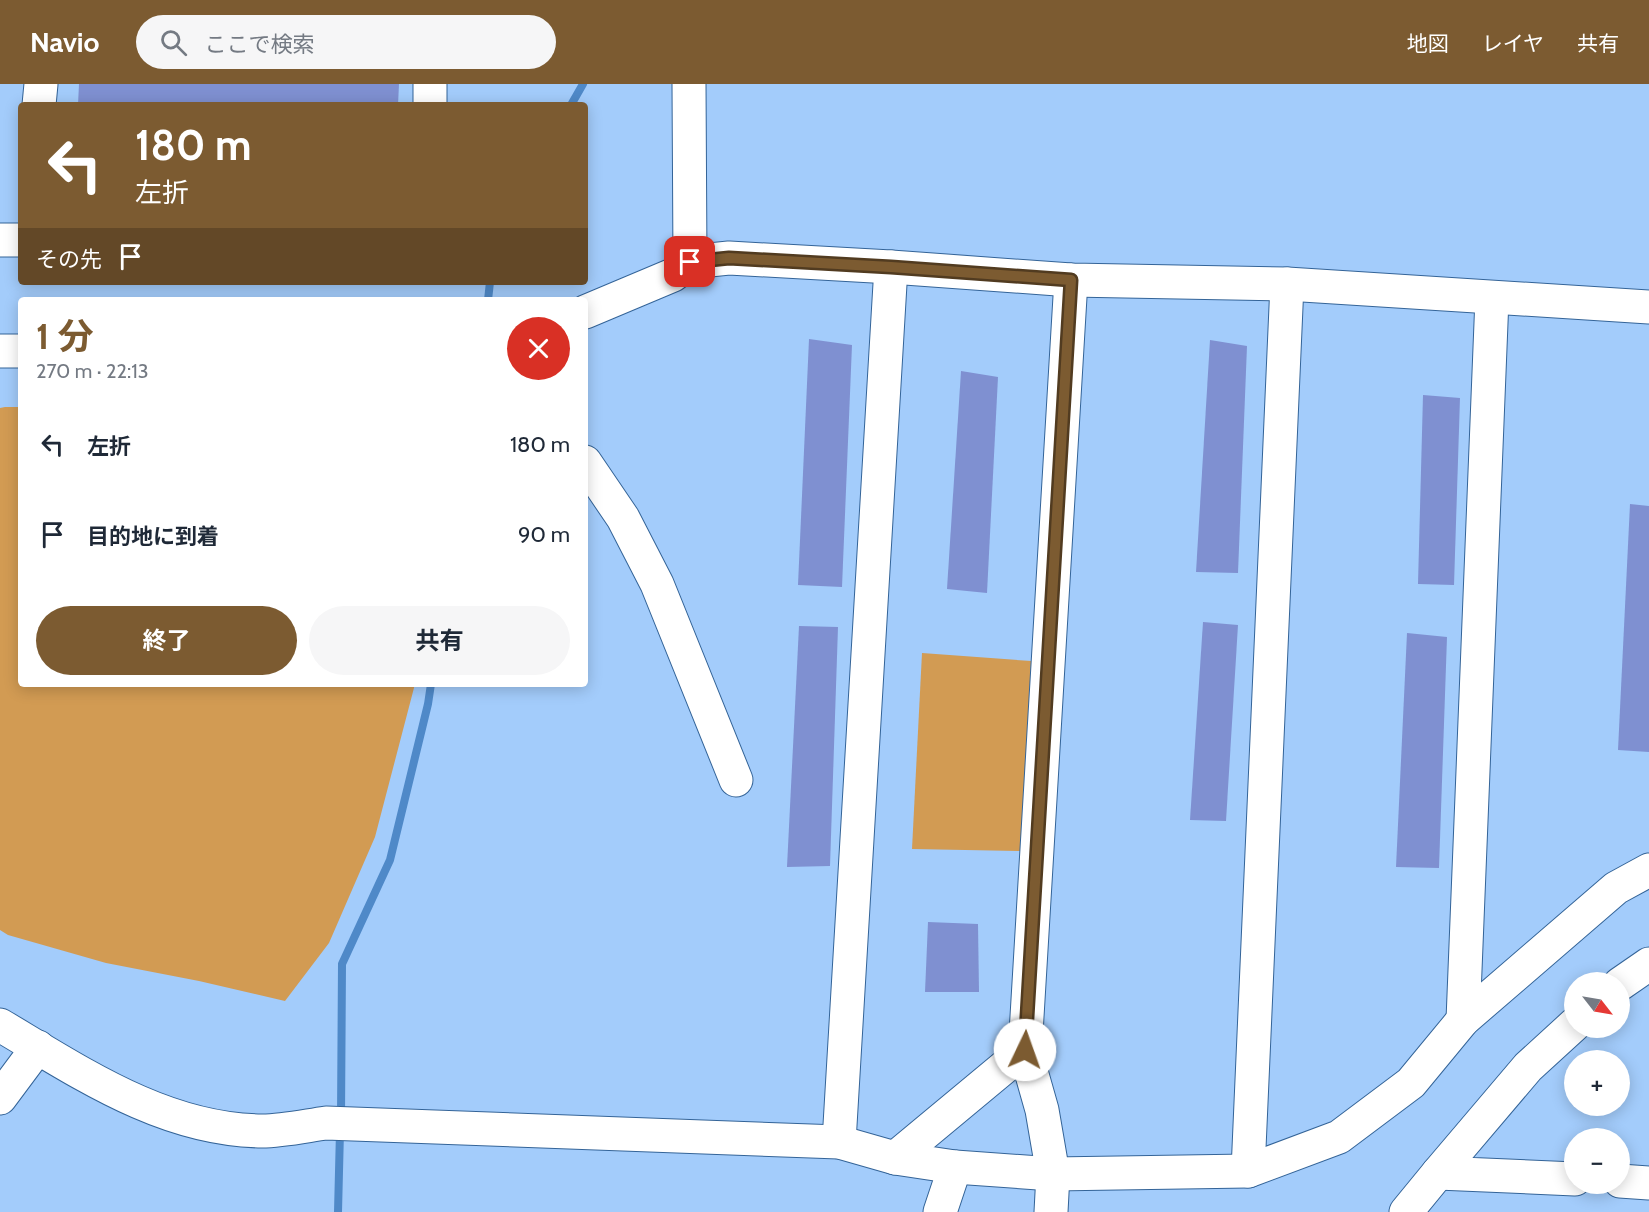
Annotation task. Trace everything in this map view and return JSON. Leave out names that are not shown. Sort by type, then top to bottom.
[{"type":"street","points":[[39,102],[41,84]]},
{"type":"street","points":[[430,84],[430,102]]},
{"type":"street","points":[[689,84],[690,262]]},
{"type":"street","points":[[588,311],[673,275],[690,262],[729,258],[1071,280],[1287,284],[1649,307]]},
{"type":"street","points":[[839,1142],[891,267]]},
{"type":"street","points":[[1051,1212],[1053,1174],[1042,1110],[1025,1050],[1071,280]]},
{"type":"street","points":[[1248,1170],[1287,284]]},
{"type":"street","points":[[1463,1020],[1492,298]]},
{"type":"street","points":[[0,351],[18,351]]},
{"type":"street","points":[[588,466],[623,518],[657,584],[736,780]]},
{"type":"street","points":[[0,1025],[127,1097],[177,1116],[214,1126],[262,1131],[340,1124],[839,1142],[895,1158],[956,1167],[1053,1174],[1248,1170],[1339,1137],[1411,1083],[1463,1020],[1616,888],[1649,870]]},
{"type":"street","points":[[1630,977],[1649,964]]},
{"type":"street","points":[[1406,1212],[1528,1067],[1564,1034]]},
{"type":"street","points":[[0,1098],[38,1047]]},
{"type":"street","points":[[895,1158],[1025,1050]]},
{"type":"street","points":[[940,1212],[956,1167]]},
{"type":"street","points":[[1438,1173],[1564,1179]]},
{"type":"street","points":[[1630,1182],[1649,1183]]},
{"type":"shaded area","points":[[18,407],[18,687],[414,687],[375,837],[329,943],[285,1001],[106,963],[8,935],[0,930],[0,408]]},
{"type":"shaded area","points":[[922,653],[1031,661],[1022,851],[912,849]]},
{"type":"building","points":[[79,84],[399,84],[398,102],[78,102]]},
{"type":"building","points":[[809,339],[852,345],[842,587],[798,585]]},
{"type":"building","points":[[1210,340],[1247,346],[1238,573],[1196,572]]},
{"type":"building","points":[[961,371],[998,377],[987,593],[947,589]]},
{"type":"building","points":[[1423,395],[1460,398],[1454,585],[1418,584]]},
{"type":"building","points":[[1630,504],[1649,506],[1649,752],[1618,750]]},
{"type":"building","points":[[1203,622],[1238,625],[1226,821],[1190,820]]},
{"type":"building","points":[[799,626],[838,627],[830,866],[787,867]]},
{"type":"building","points":[[1407,633],[1447,637],[1439,868],[1396,867]]},
{"type":"building","points":[[928,922],[978,924],[979,992],[925,992]]},
{"type":"waterway","points":[[573,102],[583,84]]},
{"type":"waterway","points":[[488,297],[490,285]]},
{"type":"waterway","points":[[341,1118],[342,964],[390,860],[431,687]]},
{"type":"waterway","points":[[338,1212],[340,1131]]},
{"type":"route","points":[[690,262],[729,258],[1071,280],[1025,1050]]}]
